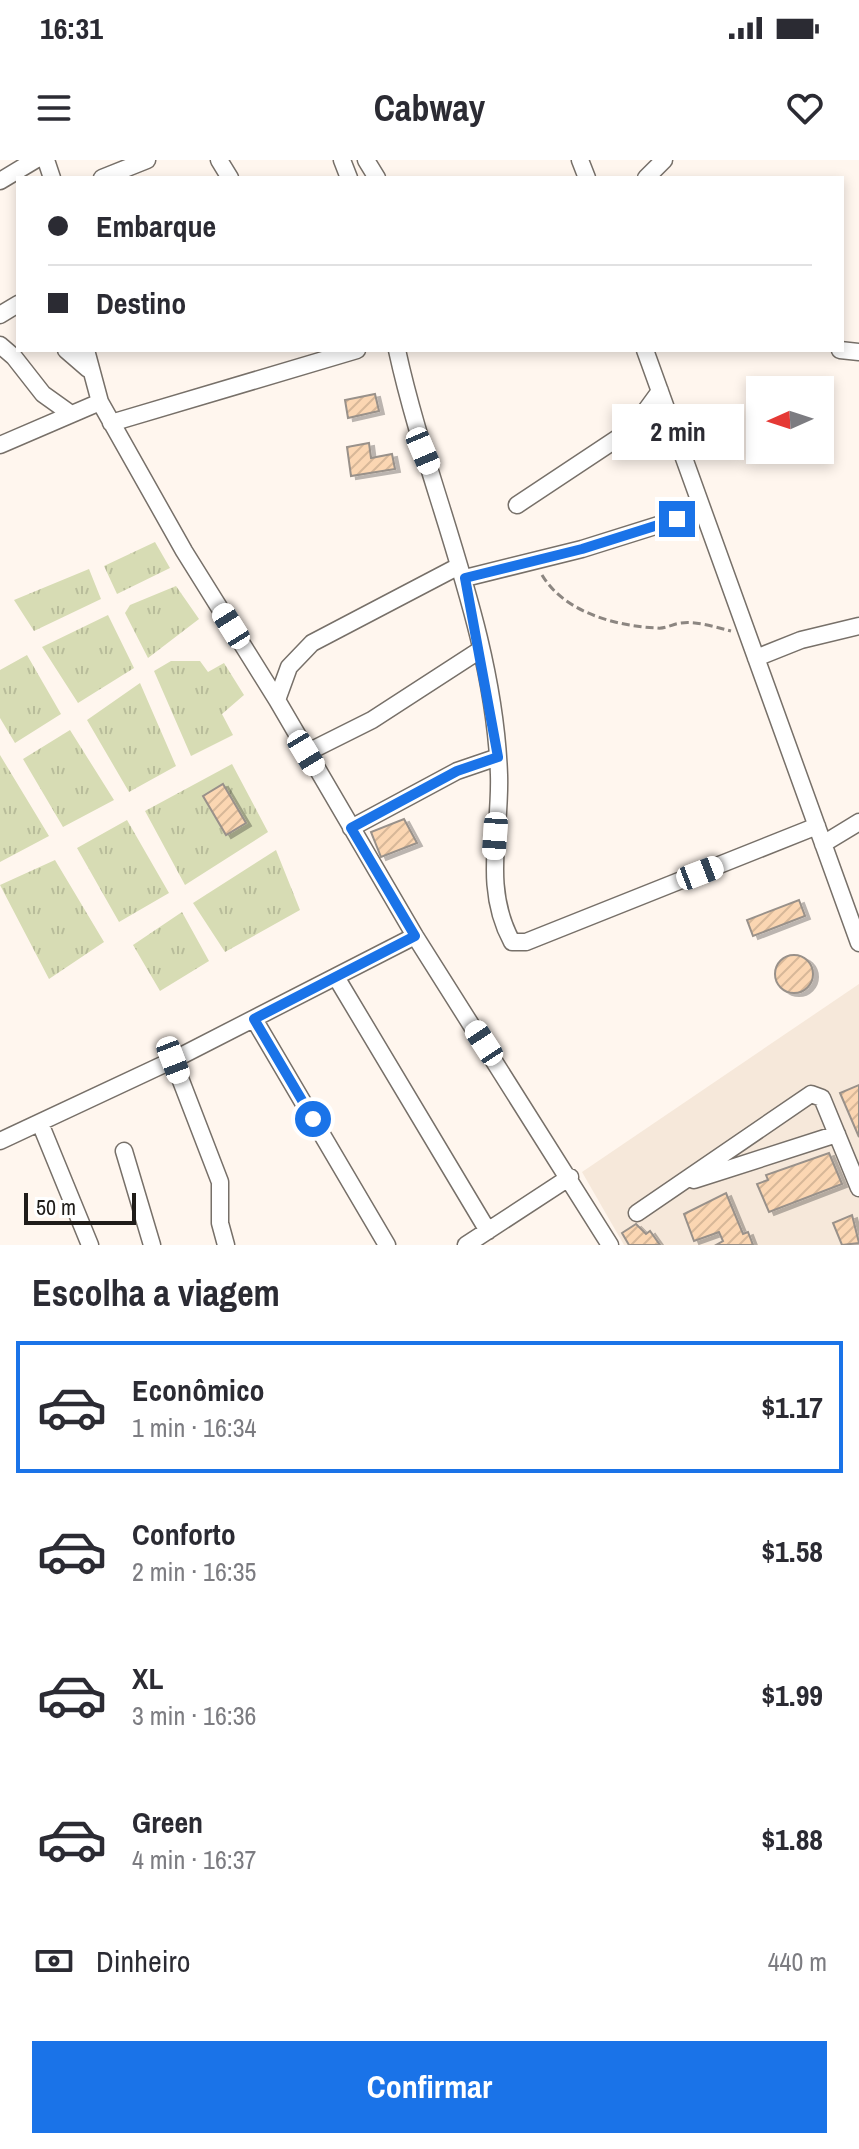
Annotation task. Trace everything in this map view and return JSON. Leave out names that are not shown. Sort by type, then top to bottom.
[{"type":"street","points":[[0,181],[35,160]]},
{"type":"street","points":[[107,176],[147,160]]},
{"type":"street","points":[[648,176],[664,160]]},
{"type":"street","points":[[0,345],[43,394],[71,414]]},
{"type":"street","points":[[68,352],[88,369]]},
{"type":"street","points":[[86,352],[88,369],[100,402],[184,551],[277,700],[415,936],[570,1177],[610,1245]]},
{"type":"street","points":[[111,423],[309,356],[341,352]]},
{"type":"street","points":[[397,352],[414,422],[462,572],[480,650],[498,757],[499,793],[493,868],[497,899],[509,936],[516,944],[817,826]]},
{"type":"street","points":[[646,352],[859,943]]},
{"type":"street","points":[[517,505],[633,428],[660,391]]},
{"type":"street","points":[[0,445],[100,402]]},
{"type":"street","points":[[277,700],[289,667],[312,643],[462,572],[534,561],[703,511]]},
{"type":"street","points":[[756,658],[801,640],[859,626]]},
{"type":"street","points":[[306,753],[372,720],[480,650]]},
{"type":"street","points":[[351,828],[457,771],[498,757]]},
{"type":"street","points":[[823,844],[859,822]]},
{"type":"street","points":[[0,1141],[173,1060],[415,936]]},
{"type":"street","points":[[336,977],[488,1231]]},
{"type":"street","points":[[254,1019],[387,1245]]},
{"type":"street","points":[[173,1060],[220,1182],[220,1223],[226,1245]]},
{"type":"street","points":[[637,1213],[811,1094],[822,1098],[859,1188]]},
{"type":"street","points":[[40,1123],[90,1245]]},
{"type":"street","points":[[678,1185],[837,1134]]},
{"type":"street","points":[[124,1151],[152,1245]]},
{"type":"street","points":[[466,1245],[570,1177]]},
{"type":"path","points":[[534,561],[549,586],[564,603],[576,609],[648,627],[662,629],[683,622],[748,635]]},
{"type":"shaded area","points":[[859,984],[859,1245],[624,1245],[582,1172]]},
{"type":"green space","points":[[155,542],[170,568],[117,594],[104,566]]},
{"type":"green space","points":[[89,569],[101,599],[34,631],[14,600]]},
{"type":"green space","points":[[176,586],[199,619],[148,658],[125,613],[130,605]]},
{"type":"green space","points":[[108,615],[134,668],[78,703],[42,647]]},
{"type":"green space","points":[[27,655],[61,714],[15,743],[0,718],[0,670]]},
{"type":"green space","points":[[171,661],[200,661],[208,672],[224,663],[244,695],[222,714],[233,735],[191,756],[154,671]]},
{"type":"green space","points":[[140,683],[176,766],[129,792],[87,720]]},
{"type":"green space","points":[[70,730],[114,800],[63,827],[23,759]]},
{"type":"green space","points":[[0,755],[49,836],[0,862]]},
{"type":"green space","points":[[232,764],[268,832],[185,885],[145,811]]},
{"type":"green space","points":[[127,820],[169,893],[119,922],[77,848]]},
{"type":"green space","points":[[276,850],[300,910],[225,952],[193,903]]},
{"type":"green space","points":[[55,860],[104,942],[49,979],[0,885]]},
{"type":"green space","points":[[182,912],[209,961],[160,991],[133,945]]},
{"type":"building","points":[[375,394],[379,411],[348,418],[345,400]]},
{"type":"building","points":[[369,443],[371,458],[392,454],[395,469],[351,476],[347,447]]},
{"type":"building","points":[[223,784],[246,823],[226,835],[203,796]]},
{"type":"building","points":[[404,819],[417,843],[381,857],[371,832]]},
{"type":"building","points":[[799,900],[805,916],[753,936],[747,920]]},
{"type":"building","points":[[794,955],[808,960],[813,974],[808,988],[794,993],[780,988],[775,974],[780,960]]},
{"type":"building","points":[[859,1085],[859,1137],[840,1093]]},
{"type":"building","points":[[829,1153],[842,1184],[769,1212],[757,1184],[768,1180],[766,1175]]},
{"type":"building","points":[[726,1193],[743,1234],[748,1232],[753,1245],[716,1245],[723,1241],[719,1232],[694,1241],[684,1214]]},
{"type":"building","points":[[852,1215],[859,1243],[842,1245],[833,1223]]},
{"type":"building","points":[[636,1224],[646,1234],[650,1231],[660,1245],[629,1245],[622,1233]]},
{"type":"route","points":[[313,1119],[254,1019],[415,936],[351,828],[428,785],[498,757],[465,578],[582,549],[677,519]]}]
